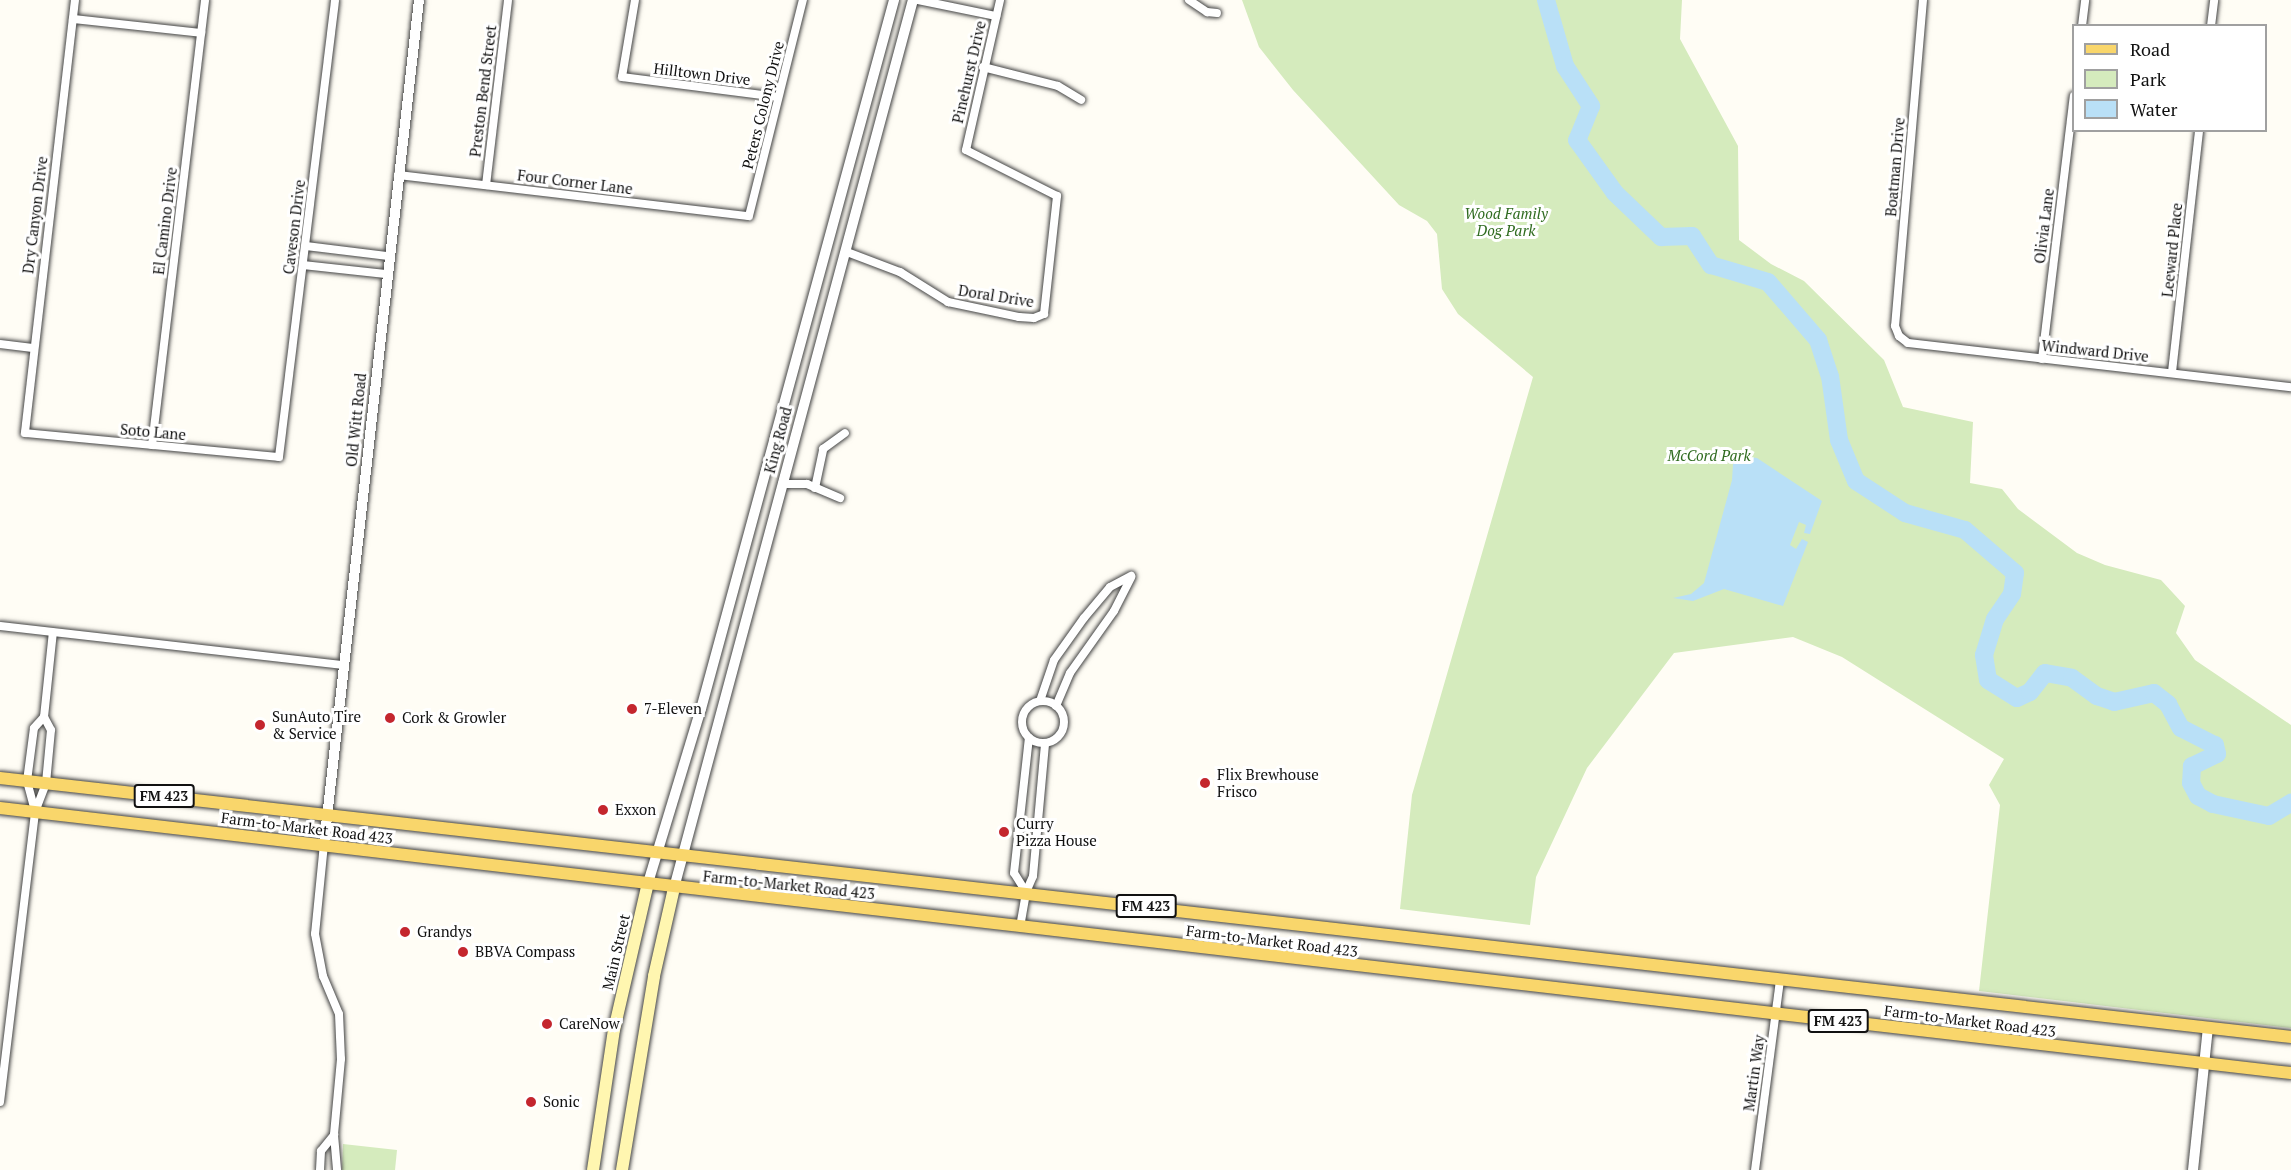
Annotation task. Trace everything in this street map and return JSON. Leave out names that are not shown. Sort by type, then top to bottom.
[{"type":"main road","name":"Farm-to-Market Road 423","points":[[0,778],[658,855],[1026,892],[2291,1037]]},
{"type":"main road","name":"Farm-to-Market Road 423","points":[[0,808],[324,844],[674,888],[2291,1073]]},
{"type":"main road","name":"Main Street","points":[[593,1170],[614,1030],[648,883]]},
{"type":"main road","points":[[622,1170],[654,976],[674,888]]},
{"type":"street","name":"Dry Canyon Drive","points":[[25,433],[33,348],[75,0]]},
{"type":"street","name":"El Camino Drive","points":[[152,445],[205,0]]},
{"type":"street","name":"Caveson Drive","points":[[279,457],[335,0]]},
{"type":"street","name":"Old Witt Road","points":[[324,844],[388,256],[419,0]]},
{"type":"street","name":"Preston Bend Street","points":[[486,185],[508,0]]},
{"type":"street","name":"Hilltown Drive","points":[[635,0],[622,77],[778,97]]},
{"type":"street","name":"Peters Colony Drive","points":[[749,216],[803,0]]},
{"type":"street","name":"King Road","points":[[648,883],[701,709],[894,0]]},
{"type":"street","points":[[915,0],[996,16]]},
{"type":"street","name":"King Road","points":[[674,888],[915,0]]},
{"type":"street","name":"Pinehurst Drive","points":[[998,0],[966,150],[1057,196],[1044,314]]},
{"type":"street","points":[[1190,0],[1207,12],[1217,13]]},
{"type":"street","name":"Boatman Drive","points":[[1899,336],[1895,326],[1923,0]]},
{"type":"street","points":[[2082,24],[2085,0]]},
{"type":"street","points":[[2211,24],[2214,0]]},
{"type":"street","points":[[73,19],[201,33]]},
{"type":"street","points":[[983,67],[1058,86],[1081,100]]},
{"type":"street","name":"Olivia Lane","points":[[2042,359],[2072,104]]},
{"type":"street","name":"Leeward Place","points":[[2172,372],[2199,132]]},
{"type":"street","name":"Four Corner Lane","points":[[398,175],[749,216]]},
{"type":"street","points":[[306,246],[388,256]]},
{"type":"street","points":[[828,247],[847,252]]},
{"type":"street","name":"Doral Drive","points":[[847,252],[900,272],[948,303],[1034,318],[1044,314]]},
{"type":"street","points":[[303,265],[386,274]]},
{"type":"street","name":"Windward Drive","points":[[1899,336],[1908,343],[2291,387]]},
{"type":"street","points":[[0,344],[33,348]]},
{"type":"street","name":"Soto Lane","points":[[25,433],[279,457]]},
{"type":"street","points":[[815,488],[823,449],[845,433]]},
{"type":"street","points":[[763,479],[815,488],[840,498]]},
{"type":"street","points":[[1045,744],[1029,738],[1022,727],[1024,714],[1041,701],[1054,660],[1084,618],[1110,587],[1131,576],[1114,611],[1070,673],[1056,705]]},
{"type":"street","points":[[0,626],[342,665]]},
{"type":"street","points":[[0,1102],[35,812],[46,783],[51,730],[44,717],[53,632]]},
{"type":"street","points":[[1020,927],[1026,892],[1033,876],[1045,744],[1062,732],[1064,717],[1056,705],[1041,701]]},
{"type":"street","points":[[701,709],[721,713]]},
{"type":"street","points":[[35,812],[27,781],[34,728],[44,717]]},
{"type":"street","points":[[1026,892],[1014,873],[1029,738]]},
{"type":"street","points":[[324,844],[315,934],[323,976],[339,1014],[341,1059],[334,1135],[337,1170]]},
{"type":"street","name":"Martin Way","points":[[1755,1170],[1780,979]]},
{"type":"street","points":[[2193,1170],[2208,1028]]},
{"type":"street","points":[[320,1170],[321,1151],[334,1135]]},
{"type":"green space","name":"McCord Park","points":[[1242,0],[1682,0],[1680,39],[1738,146],[1739,240],[1771,264],[1804,281],[1884,360],[1903,407],[1973,422],[1970,483],[2002,489],[2018,509],[2077,553],[2105,565],[2161,580],[2185,606],[2176,633],[2195,660],[2291,725],[2291,1028],[1979,991],[2000,805],[1989,785],[2004,759],[1842,657],[1793,637],[1674,653],[1587,768],[1536,877],[1530,925],[1400,909],[1412,795],[1533,377],[1458,314],[1442,289],[1437,234],[1427,221],[1399,205],[1293,90],[1259,47]]},
{"type":"green space","points":[[343,1144],[397,1150],[395,1170],[342,1170]]},
{"type":"water","points":[[1741,456],[1757,458],[1822,501],[1810,534],[1804,533],[1806,525],[1799,522],[1790,545],[1796,549],[1802,539],[1808,542],[1783,606],[1724,589],[1693,601],[1673,598],[1691,594],[1704,583],[1732,480],[1733,464]]},
{"type":"waterway","points":[[1546,0],[1565,66],[1591,106],[1577,140],[1615,193],[1661,237],[1692,236],[1711,265],[1768,282],[1818,340],[1830,376],[1839,440],[1856,481],[1905,513],[1965,530],[2015,573],[2012,594],[1995,619],[1984,655],[1988,680],[2017,698],[2030,692],[2045,673],[2072,678],[2097,696],[2114,702],[2154,693],[2168,704],[2181,728],[2215,745],[2217,754],[2192,766],[2191,783],[2198,796],[2213,804],[2269,816],[2291,803]]},
{"type":"place","name":"7-Eleven","points":[[632,709]]},
{"type":"place","name":"Cork & Growler","points":[[390,718]]},
{"type":"place","name":"SunAuto Tire & Service","points":[[260,725]]},
{"type":"place","name":"Flix Brewhouse Frisco","points":[[1205,783]]},
{"type":"place","name":"Exxon","points":[[603,810]]},
{"type":"place","name":"Curry Pizza House","points":[[1004,832]]},
{"type":"place","name":"Grandys","points":[[405,932]]},
{"type":"place","name":"BBVA Compass","points":[[463,952]]},
{"type":"place","name":"CareNow","points":[[547,1024]]},
{"type":"place","name":"Sonic","points":[[531,1102]]},
{"type":"park label","name":"Wood Family Dog Park","points":[[1506,222]]}]
